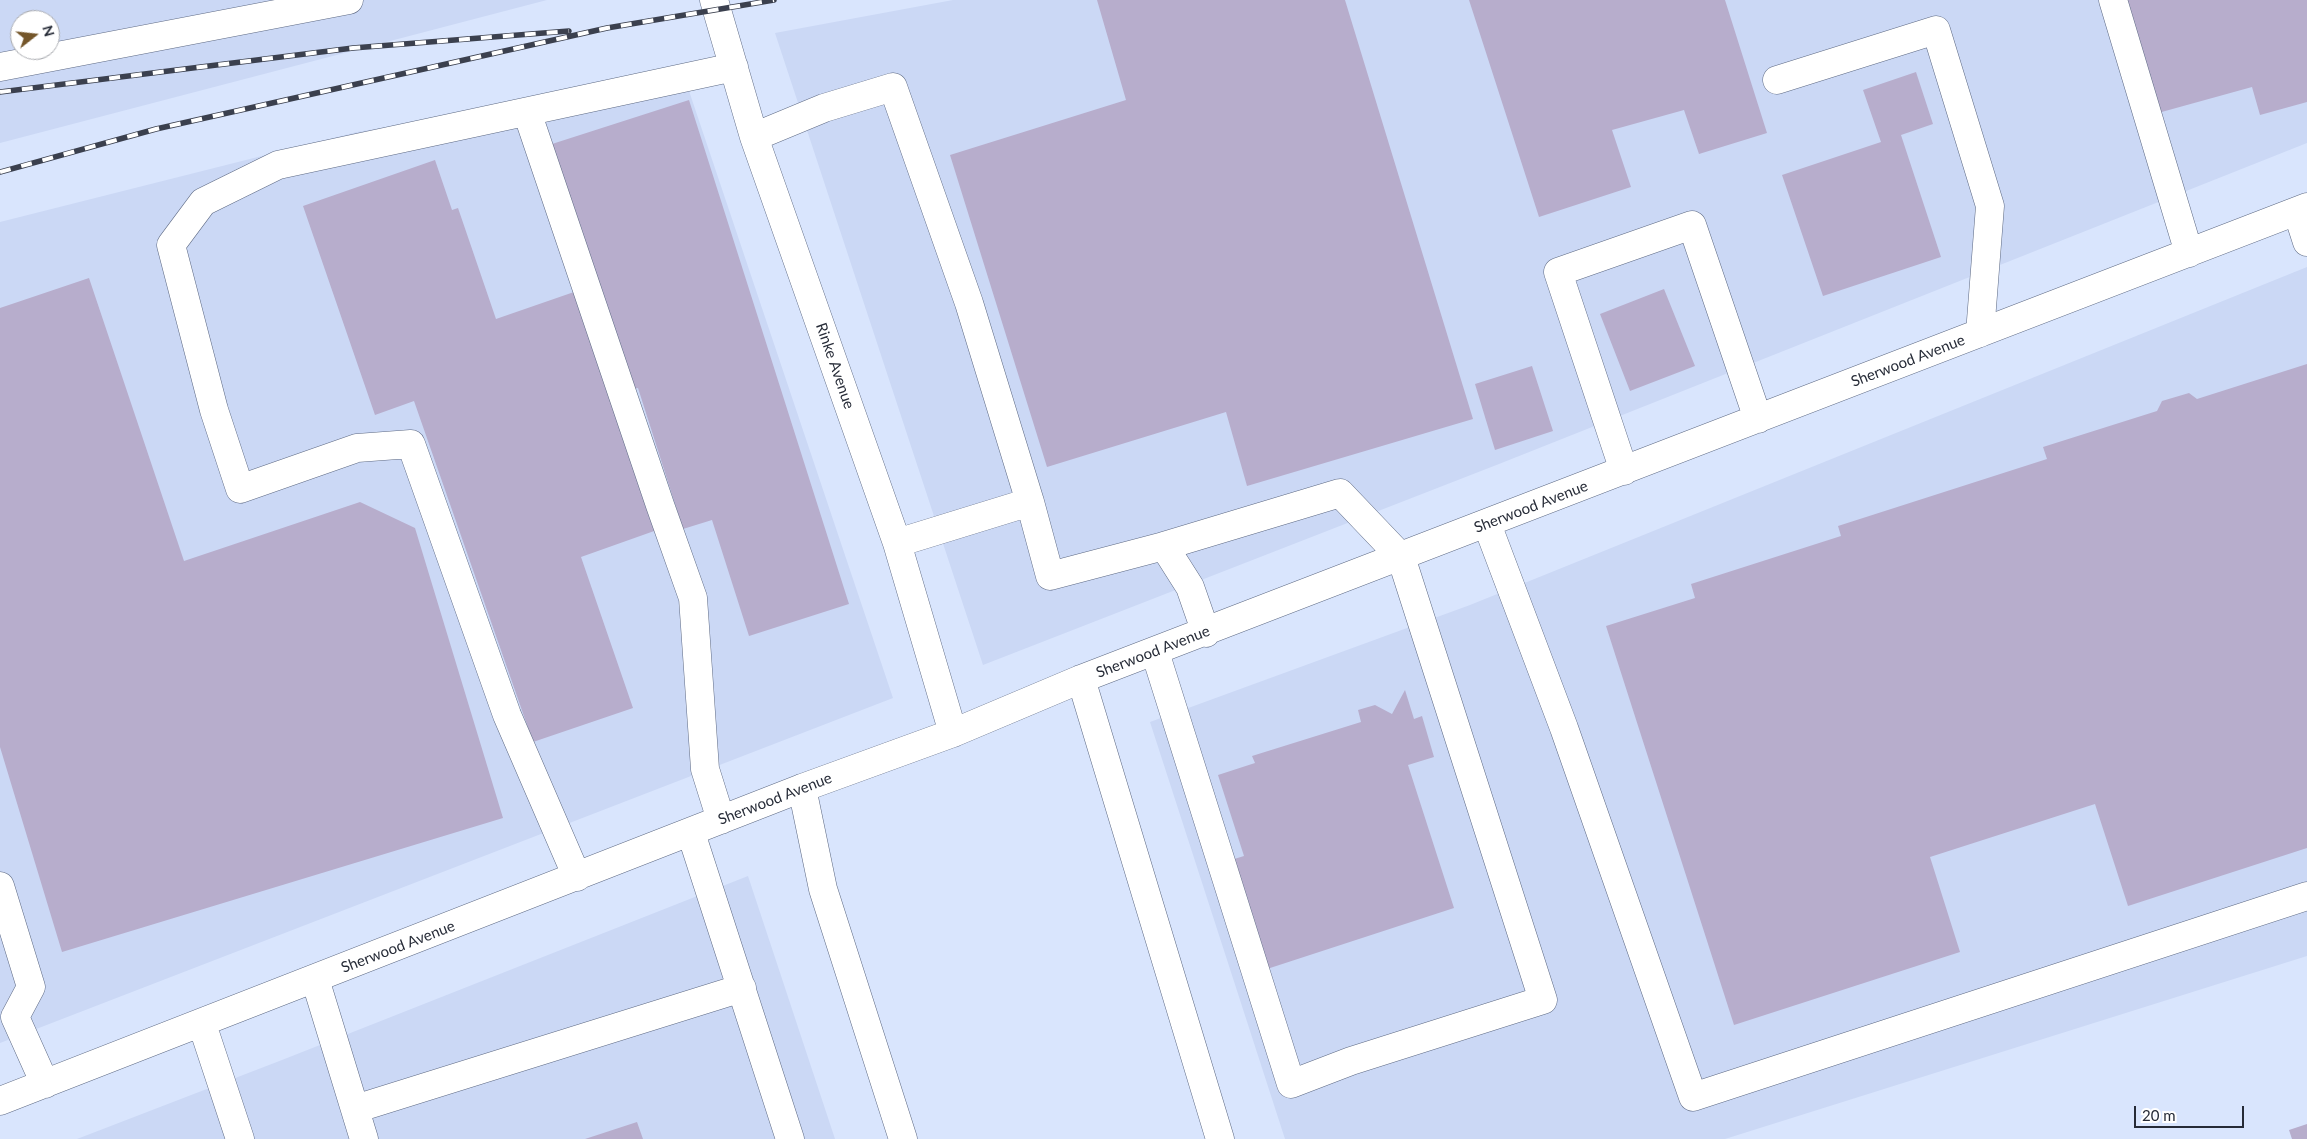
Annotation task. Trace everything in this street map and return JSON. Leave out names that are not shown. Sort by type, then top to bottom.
[{"type":"street","points":[[0,66],[349,0]]},
{"type":"street","name":"Rinke Avenue","points":[[714,0],[754,137],[897,543],[953,733]]},
{"type":"street","points":[[2112,0],[2189,253]]},
{"type":"street","points":[[1777,80],[1936,30],[1990,206],[1980,333]]},
{"type":"street","points":[[577,877],[507,715],[411,444],[357,448],[240,489],[214,410],[171,245],[203,202],[278,166],[734,67]]},
{"type":"street","points":[[754,137],[824,108],[893,88],[969,303],[1030,502],[1050,576],[1164,546],[1340,493],[1401,557],[1544,1000],[1351,1061],[1291,1084],[1156,652]]},
{"type":"street","points":[[528,112],[693,598],[705,769],[721,820]]},
{"type":"street","points":[[2302,209],[2307,242]]},
{"type":"street","name":"Sherwood Avenue","points":[[0,1101],[315,980],[802,788],[953,733],[1081,679],[1156,652],[2302,209]]},
{"type":"street","points":[[1624,471],[1558,272],[1692,225],[1758,420]]},
{"type":"street","points":[[897,543],[1030,502]]},
{"type":"street","points":[[1487,524],[1564,728],[1693,1097],[2307,896]]},
{"type":"street","points":[[1164,546],[1190,588],[1206,632]]},
{"type":"street","points":[[1081,679],[1220,1139]]},
{"type":"street","points":[[802,788],[823,888],[902,1139]]},
{"type":"street","points":[[691,833],[790,1139]]},
{"type":"street","points":[[0,886],[31,987],[8,1017],[44,1084]]},
{"type":"street","points":[[315,980],[364,1139]]},
{"type":"street","points":[[355,1109],[742,988]]},
{"type":"street","points":[[202,1024],[240,1139]]},
{"type":"shaded area","points":[[0,0],[547,0],[0,143]]},
{"type":"shaded area","points":[[953,0],[2307,0],[2307,143],[1499,464],[983,665],[775,33]]},
{"type":"shaded area","points":[[684,76],[893,698],[0,1043],[0,222],[357,132]]},
{"type":"shaded area","points":[[2307,267],[2307,956],[1725,1139],[1285,1139],[1150,722],[1470,605]]},
{"type":"shaded area","points":[[748,876],[835,1139],[77,1139],[282,1060]]},
{"type":"building","points":[[1097,0],[1345,0],[1473,419],[1247,486],[1226,412],[1047,467],[950,155],[1126,100]]},
{"type":"building","points":[[1469,0],[1725,0],[1767,133],[1699,154],[1684,110],[1612,130],[1631,187],[1539,217]]},
{"type":"building","points":[[2127,0],[2307,0],[2307,102],[2260,115],[2252,87],[2158,113]]},
{"type":"building","points":[[1916,72],[1933,124],[1901,135],[1941,257],[1823,296],[1782,175],[1881,142],[1863,90]]},
{"type":"building","points":[[689,100],[849,604],[749,636],[712,520],[683,529],[638,388],[630,390],[552,144]]},
{"type":"building","points":[[435,160],[452,210],[458,208],[496,319],[574,292],[657,530],[581,557],[633,708],[533,742],[414,401],[375,415],[303,206]]},
{"type":"building","points":[[89,278],[184,561],[360,502],[415,528],[503,818],[62,952],[0,747],[0,308]]},
{"type":"building","points":[[1664,289],[1695,366],[1630,391],[1600,314]]},
{"type":"building","points":[[2307,364],[2307,848],[2128,906],[2095,804],[1930,857],[1960,952],[1734,1025],[1606,626],[1695,598],[1691,584],[1841,536],[1838,526],[2047,459],[2043,447],[2157,411],[2162,401],[2189,393],[2197,399]]},
{"type":"building","points":[[1532,366],[1553,431],[1495,450],[1475,384]]},
{"type":"building","points":[[1405,690],[1414,719],[1422,716],[1434,757],[1408,765],[1454,908],[1267,969],[1231,860],[1244,856],[1218,775],[1255,763],[1252,756],[1361,722],[1358,710],[1375,705],[1392,714]]},
{"type":"building","points":[[637,1122],[643,1139],[585,1139]]},
{"type":"building","points":[[2307,1124],[2307,1139],[2292,1139],[2289,1130]]},
{"type":"railway","points":[[0,172],[156,129],[607,28],[774,0]]},
{"type":"railway","points":[[0,92],[353,48],[569,31]]}]
